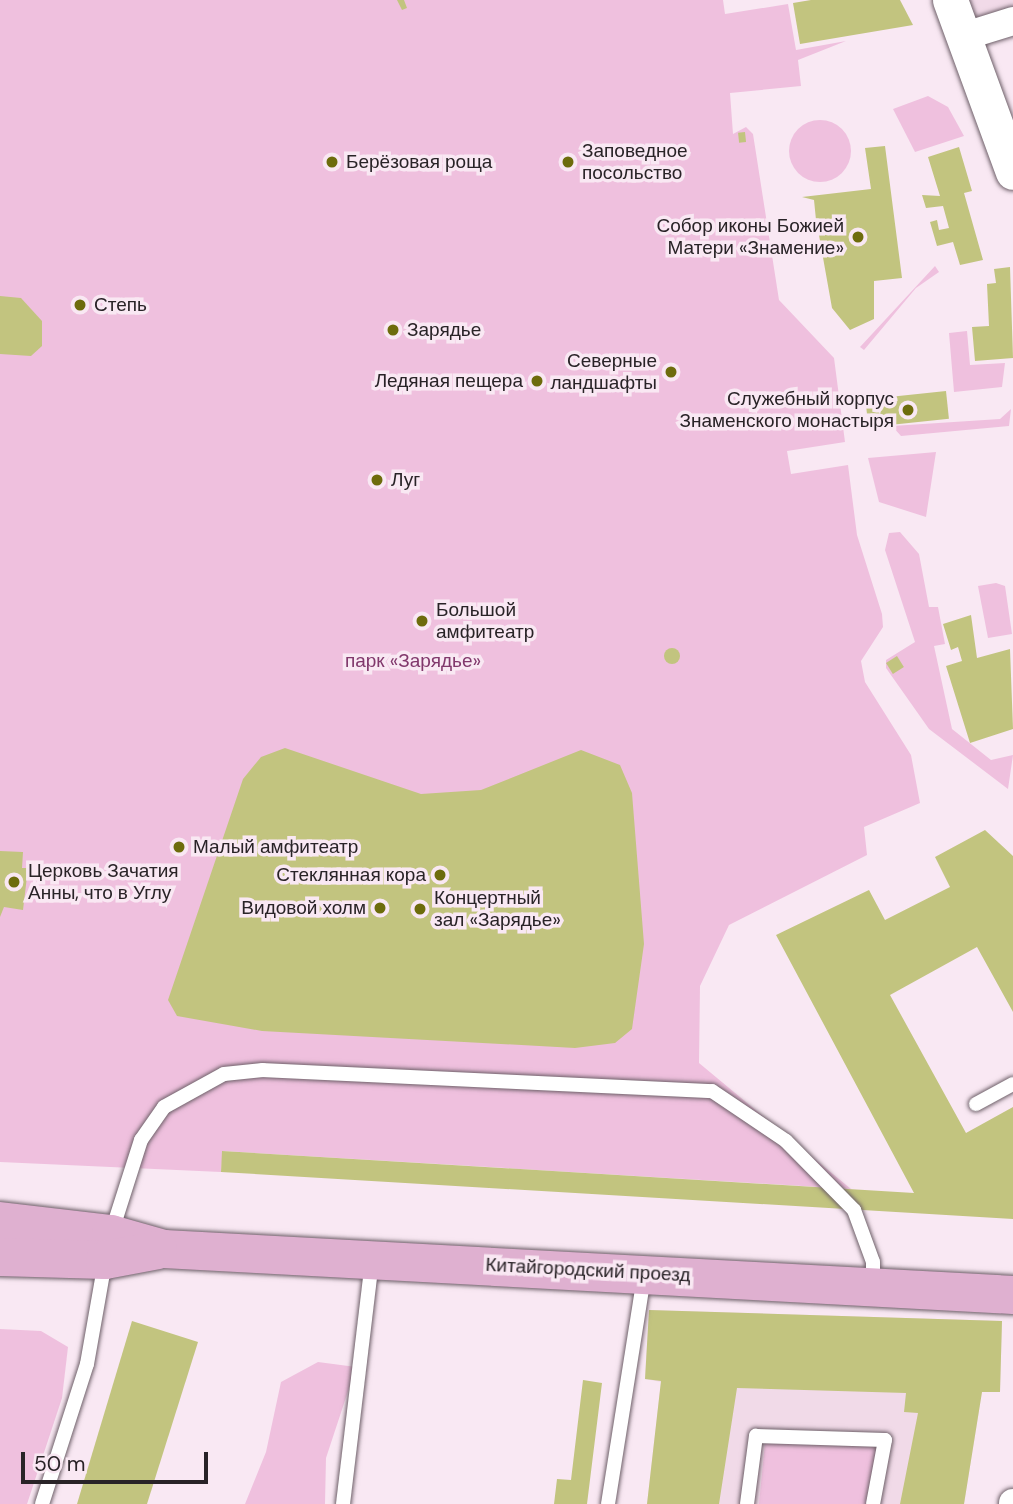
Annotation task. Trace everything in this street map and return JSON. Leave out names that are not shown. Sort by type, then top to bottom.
[{"type":"main road","name":"Китайгородский проезд","points":[[0,1221],[108,1247]]},
{"type":"main road","name":"Китайгородский проезд","points":[[0,1257],[108,1247],[164,1249],[645,1271],[873,1289],[1013,1296]]},
{"type":"street","points":[[950,0],[1013,172]]},
{"type":"street","points":[[965,36],[1013,21]]},
{"type":"lane","points":[[42,1504],[87,1364],[108,1247],[141,1140],[164,1107],[224,1074],[263,1070],[712,1091],[786,1141],[854,1210],[873,1262],[873,1289]]},
{"type":"lane","points":[[976,1104],[1013,1084]]},
{"type":"lane","points":[[343,1504],[372,1260]]},
{"type":"lane","points":[[608,1504],[645,1271]]},
{"type":"lane","points":[[747,1504],[756,1436],[885,1440],[873,1504]]},
{"type":"shaded area","points":[[963,0],[1013,0],[1013,17],[973,23]]},
{"type":"shaded area","points":[[649,1310],[1002,1321],[1000,1392],[982,1392],[964,1504],[647,1504],[661,1382],[645,1379]]},
{"type":"green space","name":"парк «Зарядье»","points":[[0,0],[723,0],[725,14],[788,4],[796,50],[846,41],[798,60],[801,86],[730,93],[733,134],[746,127],[753,134],[779,300],[834,358],[845,442],[787,451],[791,474],[848,465],[857,535],[882,614],[883,627],[861,661],[865,682],[911,755],[920,803],[864,827],[867,855],[729,925],[700,986],[699,1063],[851,1189],[223,1151],[221,1172],[0,1162]]},
{"type":"green space","points":[[928,96],[948,107],[964,136],[915,152],[893,109]]},
{"type":"green space","points":[[820,120],[842,129],[851,151],[842,173],[820,182],[798,173],[789,151],[798,129]]},
{"type":"green space","points":[[935,266],[939,272],[916,288],[864,350],[860,347]]},
{"type":"green space","points":[[967,331],[970,365],[1005,363],[1002,387],[954,392],[949,333]]},
{"type":"green space","points":[[1011,409],[1009,426],[901,436],[892,426],[1000,419]]},
{"type":"green space","points":[[936,452],[926,517],[879,502],[868,458]]},
{"type":"green space","points":[[900,532],[919,554],[929,607],[938,607],[945,644],[934,646],[952,729],[991,760],[1013,755],[1008,789],[929,729],[886,668],[886,660],[915,642],[885,550],[889,533]]},
{"type":"green space","points":[[996,583],[1005,586],[1012,634],[988,638],[978,586]]},
{"type":"green space","points":[[0,1329],[41,1331],[68,1347],[62,1398],[27,1504],[0,1504]]},
{"type":"green space","points":[[318,1362],[356,1367],[326,1458],[325,1504],[245,1504],[266,1452],[281,1382]]},
{"type":"green space","points":[[765,1443],[879,1444],[867,1504],[759,1504]]},
{"type":"building","points":[[397,0],[404,0],[407,8],[402,10]]},
{"type":"building","points":[[811,0],[900,0],[913,25],[800,44],[793,3]]},
{"type":"building","points":[[745,132],[746,142],[739,143],[738,133]]},
{"type":"building","name":"Собор иконы Божией Матери «Знамение»","points":[[885,146],[902,278],[874,281],[874,319],[850,330],[832,308],[817,224],[806,226],[816,220],[814,200],[802,197],[871,189],[865,148]]},
{"type":"building","points":[[959,147],[972,191],[964,193],[983,260],[960,265],[953,242],[937,246],[930,222],[937,220],[939,230],[949,228],[943,206],[926,208],[922,195],[940,196],[928,157]]},
{"type":"building","points":[[1010,267],[1013,358],[975,361],[972,327],[989,326],[987,284],[996,283],[994,269]]},
{"type":"building","points":[[0,296],[21,298],[42,321],[42,346],[31,356],[0,354]]},
{"type":"building","name":"Служебный корпус Знаменского монастыря","points":[[946,391],[949,419],[868,427],[865,399]]},
{"type":"building","points":[[971,615],[977,658],[1010,649],[1013,729],[970,743],[946,666],[962,661],[958,647],[951,650],[943,624]]},
{"type":"building","points":[[669,648],[675,648],[680,656],[678,662],[669,664],[664,659],[664,653]]},
{"type":"building","points":[[897,656],[904,667],[893,674],[886,663]]},
{"type":"building","name":"Концертный зал «Зарядье»","points":[[285,748],[421,794],[481,790],[581,750],[620,765],[632,793],[644,944],[632,1029],[615,1043],[575,1048],[262,1031],[177,1016],[168,1000],[243,779],[261,757]]},
{"type":"building","points":[[985,830],[1013,856],[1013,1012],[977,947],[890,995],[966,1133],[1013,1107],[1013,1219],[221,1172],[222,1151],[914,1193],[776,935],[869,890],[885,920],[950,887],[935,857]]},
{"type":"building","name":"Церковь Зачатия Анны, что в Углу","points":[[0,851],[23,852],[22,868],[28,868],[23,910],[4,907],[0,917]]},
{"type":"building","points":[[649,1310],[1002,1321],[1000,1392],[982,1392],[964,1504],[900,1504],[918,1413],[904,1412],[906,1393],[737,1388],[719,1504],[647,1504],[661,1381],[645,1379]]},
{"type":"building","points":[[132,1321],[198,1342],[147,1504],[77,1504]]},
{"type":"building","points":[[583,1380],[602,1383],[587,1504],[554,1504],[557,1479],[571,1480]]},
{"type":"place","name":"Берёзовая роща","points":[[332,162]]},
{"type":"place","name":"Заповедное посольство","points":[[568,162]]},
{"type":"place","name":"Собор иконы Божией Матери «Знамение»","points":[[858,237]]},
{"type":"place","name":"Степь","points":[[80,305]]},
{"type":"place","name":"Зарядье","points":[[393,330]]},
{"type":"place","name":"Северные ландшафты","points":[[671,372]]},
{"type":"place","name":"Ледяная пещера","points":[[537,381]]},
{"type":"place","name":"Служебный корпус Знаменского монастыря","points":[[908,410]]},
{"type":"place","name":"Луг","points":[[377,480]]},
{"type":"place","name":"Большой амфитеатр","points":[[422,621]]},
{"type":"place","name":"Малый амфитеатр","points":[[179,847]]},
{"type":"place","name":"Стеклянная кора","points":[[440,875]]},
{"type":"place","name":"Церковь Зачатия Анны, что в Углу","points":[[14,882]]},
{"type":"place","name":"Видовой холм","points":[[380,908]]},
{"type":"place","name":"Концертный зал «Зарядье»","points":[[420,909]]}]
